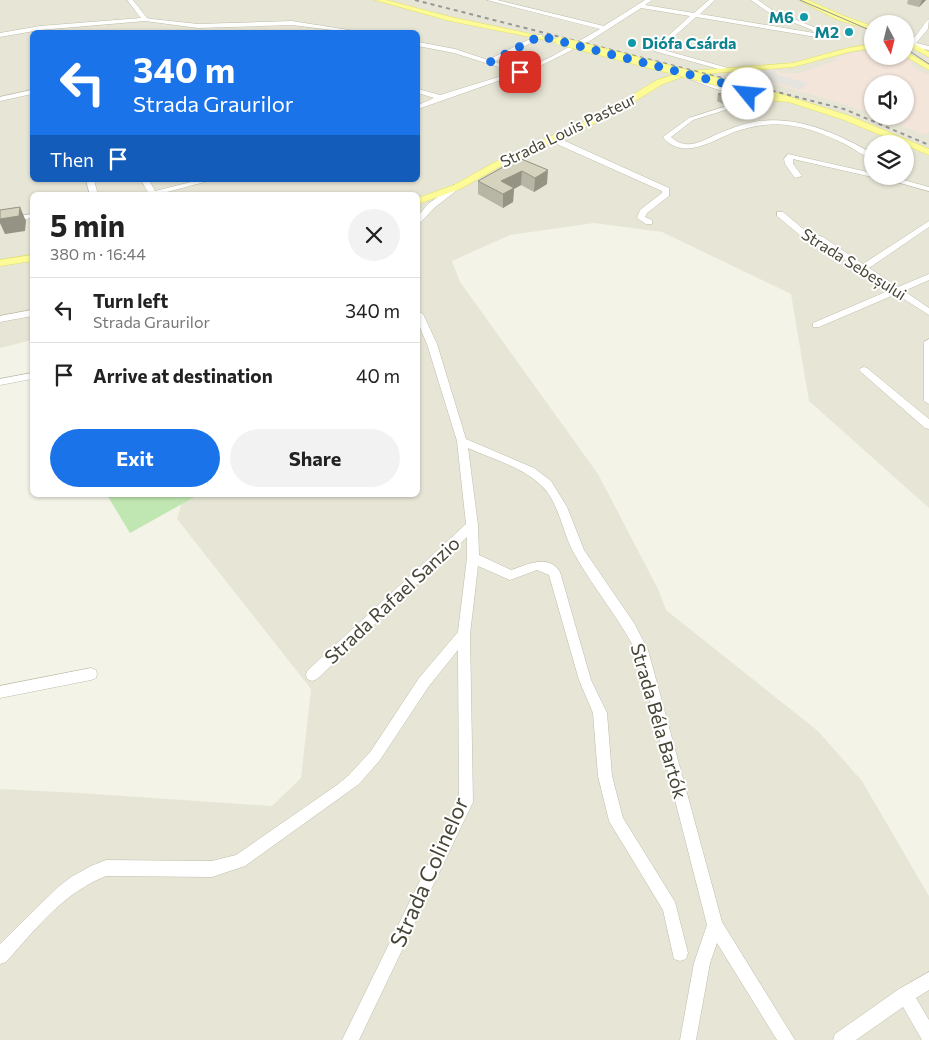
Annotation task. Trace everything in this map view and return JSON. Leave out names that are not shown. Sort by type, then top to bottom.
[{"type":"main road","points":[[378,0],[450,19],[560,40],[751,94],[791,100],[871,126],[929,152]]},
{"type":"main road","points":[[802,0],[864,29]]},
{"type":"main road","points":[[914,37],[918,34]]},
{"type":"main road","name":"Strada Louis Pasteur","points":[[422,201],[457,187],[500,163],[608,113],[660,82],[686,75],[726,69],[793,64],[864,47]]},
{"type":"main road","points":[[914,47],[929,55]]},
{"type":"main road","points":[[914,59],[929,68]]},
{"type":"main road","points":[[0,263],[30,258]]},
{"type":"street","points":[[130,0],[145,19]]},
{"type":"street","points":[[490,0],[603,28]]},
{"type":"street","points":[[420,106],[439,97],[520,72],[549,60],[649,0]]},
{"type":"street","points":[[712,0],[696,16],[656,48],[656,51],[726,69]]},
{"type":"street","points":[[639,6],[816,35],[817,32],[814,29],[770,11],[754,0]]},
{"type":"street","points":[[0,35],[40,28],[145,19],[198,26],[278,22],[344,30]]},
{"type":"street","points":[[918,34],[925,29],[929,21]]},
{"type":"street","points":[[328,30],[331,28]]},
{"type":"street","points":[[490,62],[540,36]]},
{"type":"street","points":[[420,44],[455,51],[520,72]]},
{"type":"street","points":[[914,44],[929,48]]},
{"type":"street","points":[[686,75],[732,88]]},
{"type":"street","points":[[0,99],[30,92]]},
{"type":"street","points":[[420,92],[439,97]]},
{"type":"street","points":[[751,94],[691,119],[671,132],[667,137],[668,140],[687,147],[696,146],[755,124],[783,122],[812,128],[835,136],[864,152]]},
{"type":"street","points":[[553,139],[666,190],[666,194],[643,212],[641,218],[649,222]]},
{"type":"street","points":[[798,176],[789,164],[788,159],[791,156],[864,173]]},
{"type":"street","points":[[914,180],[929,189]]},
{"type":"street","points":[[157,192],[200,182]]},
{"type":"street","points":[[914,185],[929,189]]},
{"type":"street","name":"Strada Sebeșului","points":[[780,214],[804,234],[820,239],[929,312]]},
{"type":"street","points":[[0,221],[30,216]]},
{"type":"street","points":[[864,267],[929,223]]},
{"type":"street","points":[[816,325],[929,277]]},
{"type":"street","points":[[0,319],[30,313]]},
{"type":"street","name":"Strada Colinelor","points":[[350,1040],[466,802],[464,634],[473,558],[472,525],[462,441],[432,344],[420,318]]},
{"type":"street","points":[[929,342],[929,401]]},
{"type":"street","points":[[864,370],[929,425]]},
{"type":"street","points":[[0,382],[30,376]]},
{"type":"street","name":"Strada Béla Bartók","points":[[462,441],[530,471],[547,484],[561,507],[579,552],[630,627],[644,654],[715,925],[787,1040]]},
{"type":"street","name":"Strada Rafael Sanzio","points":[[312,675],[472,525]]},
{"type":"street","points":[[473,558],[510,575],[530,566],[543,565],[554,572],[585,680],[600,713],[605,776],[616,821],[670,907],[680,953]]},
{"type":"street","points":[[0,956],[61,894],[93,872],[106,868],[212,869],[226,866],[240,861],[357,780],[369,766],[420,687],[464,634]]},
{"type":"street","points":[[0,692],[92,674]]},
{"type":"street","points":[[688,1040],[702,963],[715,925]]},
{"type":"street","points":[[841,1040],[929,980]]},
{"type":"street","points":[[905,996],[929,1036]]},
{"type":"shaded area","points":[[0,0],[929,0],[929,508],[809,401],[791,294],[662,232],[594,223],[510,235],[452,261],[460,282],[598,474],[658,589],[666,610],[818,731],[862,781],[929,896],[929,1040],[0,1040],[0,789],[272,806],[301,778],[311,689],[177,519],[183,497],[420,497],[420,192],[30,192],[30,340],[0,348]]},
{"type":"shaded area","points":[[856,52],[864,52],[864,65],[912,65],[914,68],[929,75],[929,132],[924,135],[900,125],[914,125],[914,75],[864,75],[864,111],[728,71],[776,69],[781,73],[800,73],[838,60],[835,58]]},
{"type":"shaded area","points":[[775,70],[778,75],[808,83],[801,90],[743,74],[746,71]]},
{"type":"green space","points":[[108,497],[194,497],[130,533]]},
{"type":"building","points":[[739,89],[744,92],[726,98],[718,94]]},
{"type":"building","points":[[752,98],[760,103],[746,106],[736,102]]},
{"type":"building","points":[[519,158],[548,170],[535,178],[522,171],[501,181],[514,188],[503,194],[478,181]]},
{"type":"building","points":[[20,207],[19,216],[0,219],[0,210]]},
{"type":"tram line","points":[[800,0],[864,28]]},
{"type":"tram line","points":[[914,54],[929,64]]},
{"type":"railway","points":[[415,0],[844,109],[929,145]]},
{"type":"place","name":"M6","points":[[804,17]]},
{"type":"place","name":"M2","points":[[849,32]]},
{"type":"place","name":"Diófa Csárda","points":[[632,43]]},
{"type":"route","points":[[520,72],[490,62],[540,36],[734,86],[749,92],[748,94]]}]
